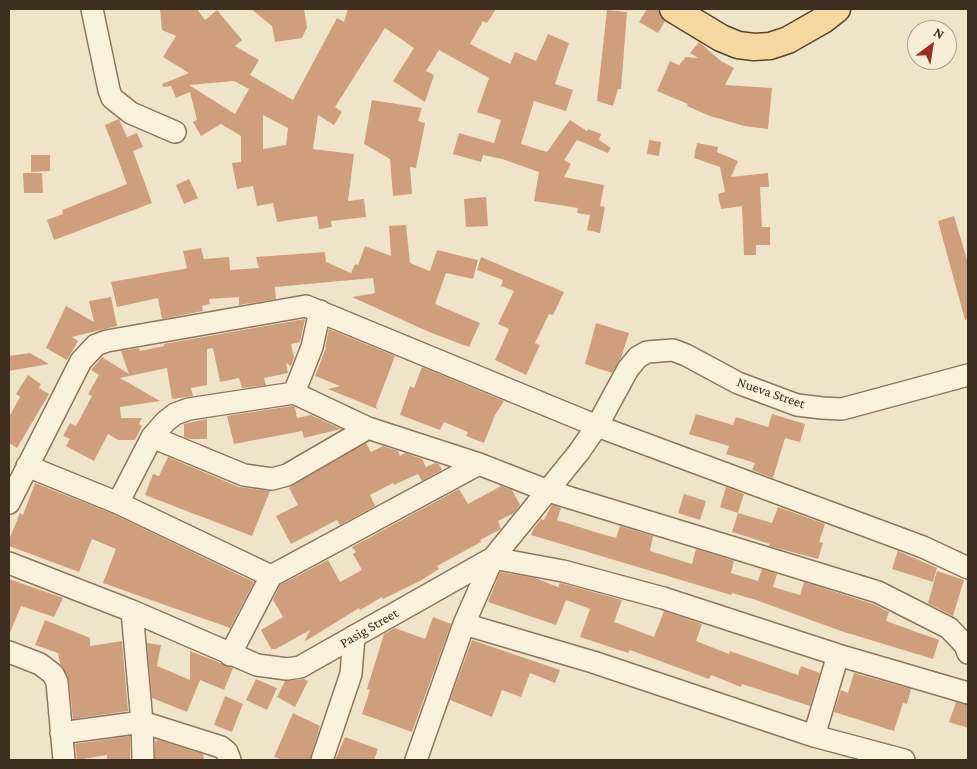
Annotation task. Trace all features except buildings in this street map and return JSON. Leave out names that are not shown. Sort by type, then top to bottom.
[{"type":"main road","points":[[672,9],[721,38],[738,45],[754,47],[770,46],[788,40],[823,20],[837,9]]},
{"type":"street","points":[[92,9],[112,98],[130,113],[175,132]]},
{"type":"street","points":[[9,503],[81,362],[96,345],[107,341],[298,305],[320,311],[597,426],[896,537],[968,568]]},
{"type":"street","points":[[294,393],[312,347],[320,311]]},
{"type":"street","name":"Nueva Street","points":[[638,357],[647,352],[673,350],[738,383],[797,405],[835,409],[842,409],[968,375]]},
{"type":"street","name":"Pasig Street","points":[[9,563],[132,611],[257,665],[287,669],[312,662],[354,636],[493,558],[548,491],[597,426],[628,369],[638,357]]},
{"type":"street","points":[[118,503],[152,437],[164,422],[176,414],[189,409],[294,393],[368,428],[479,464],[548,491],[878,592],[949,628],[965,645],[968,653]]},
{"type":"street","points":[[152,437],[244,474],[272,479],[286,475],[368,428]]},
{"type":"street","points":[[230,654],[271,576],[479,464]]},
{"type":"street","points":[[28,466],[118,503],[271,576]]},
{"type":"street","points":[[416,760],[464,624],[493,558],[563,571],[663,598],[838,655],[968,693]]},
{"type":"street","points":[[132,611],[142,722],[143,760]]},
{"type":"street","points":[[464,624],[593,662],[814,736],[904,760]]},
{"type":"street","points":[[322,760],[350,674],[354,636]]},
{"type":"street","points":[[9,652],[40,664],[53,674],[57,682],[64,760]]},
{"type":"street","points":[[814,736],[838,655]]},
{"type":"street","points":[[61,733],[142,722],[221,747],[227,752],[230,760]]}]
